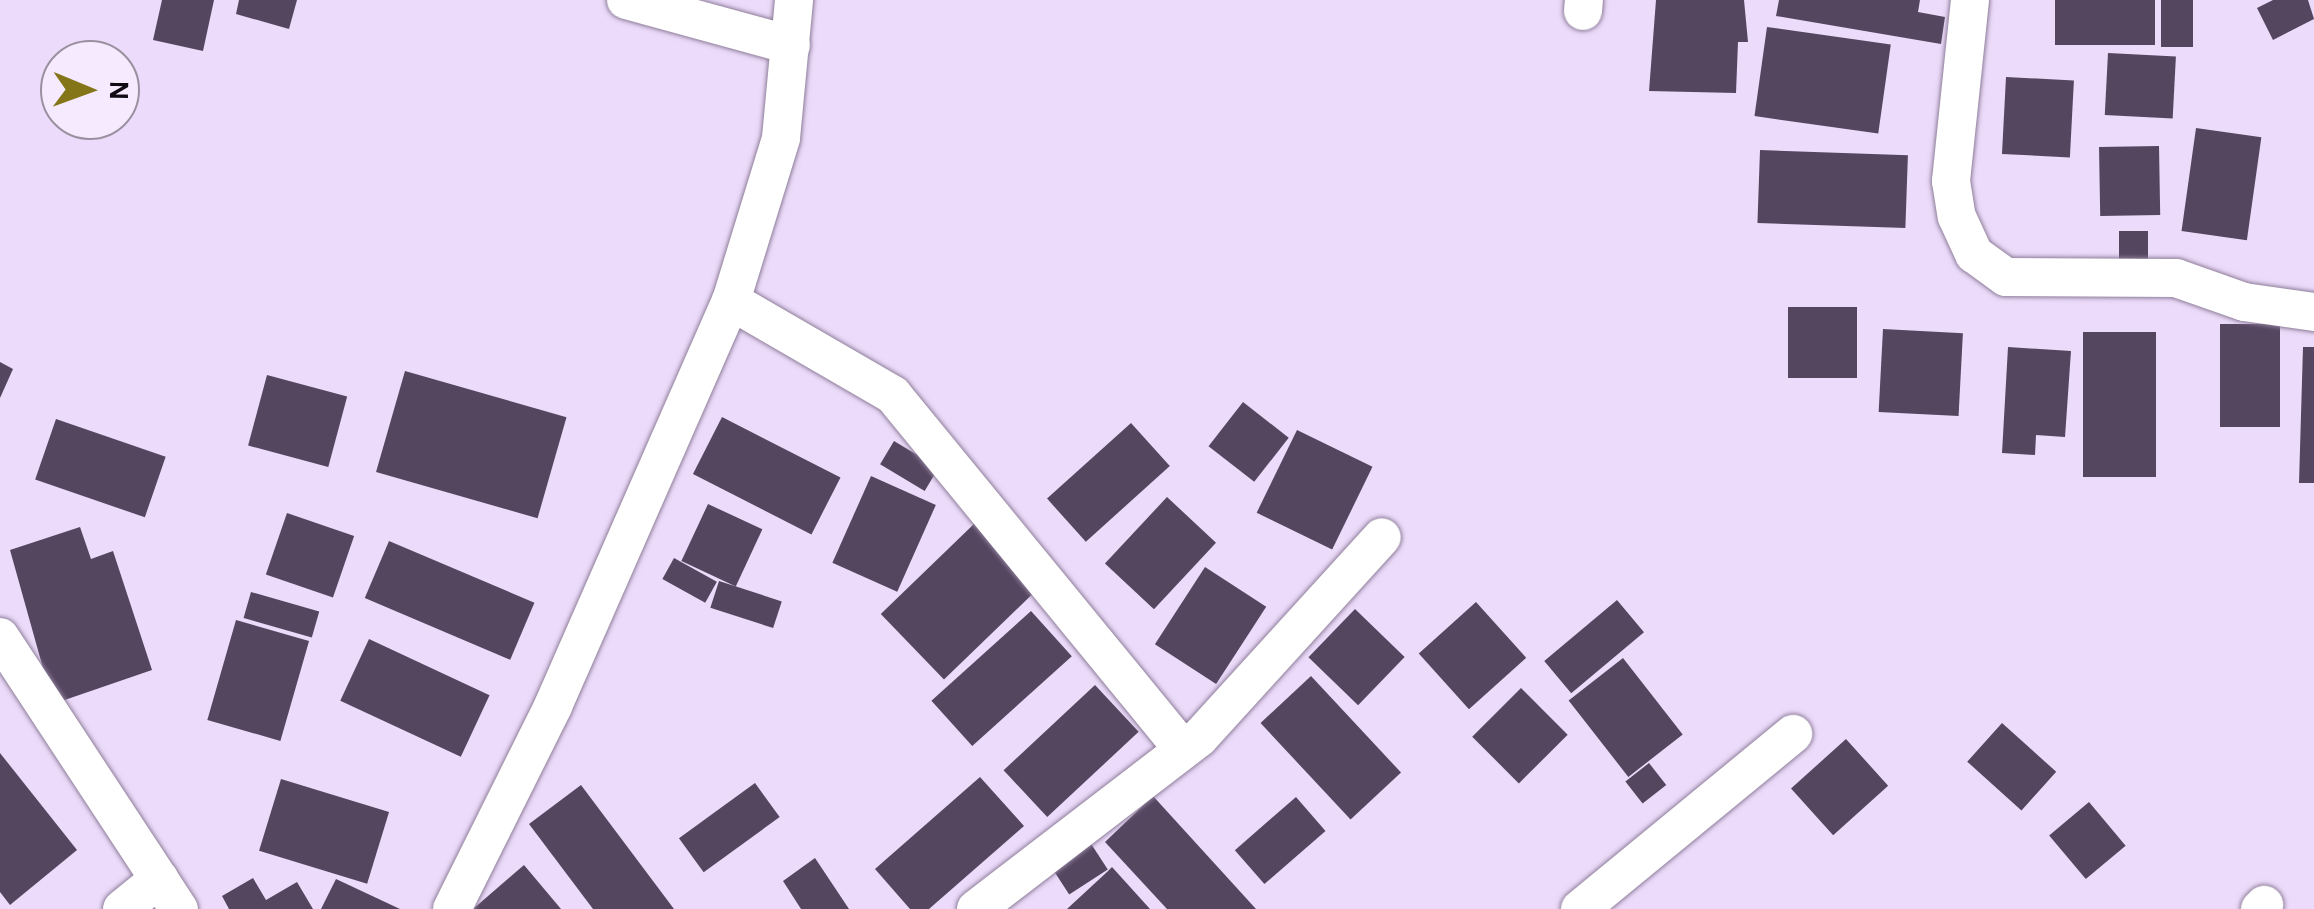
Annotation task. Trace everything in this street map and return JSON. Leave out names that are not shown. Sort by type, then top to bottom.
[{"type":"street","points":[[626,0],[792,45]]},
{"type":"street","points":[[452,909],[553,706],[731,301],[781,138],[794,0]]},
{"type":"street","points":[[1970,0],[1951,181],[1957,218],[1974,254],[2006,277],[2176,278],[2244,302],[2314,312]]},
{"type":"street","points":[[731,301],[893,395],[1181,747]]},
{"type":"street","points":[[976,909],[1181,747],[1200,737],[1382,536]]},
{"type":"street","points":[[0,637],[169,894],[122,909]]},
{"type":"street","points":[[1580,909],[1793,734]]},
{"type":"building","points":[[162,0],[214,0],[203,51],[153,40]]},
{"type":"building","points":[[239,0],[297,0],[289,29],[236,14]]},
{"type":"building","points":[[1656,0],[1744,0],[1748,42],[1738,42],[1736,93],[1649,91]]},
{"type":"building","points":[[1779,0],[1920,0],[1918,12],[1945,17],[1941,44],[1776,16]]},
{"type":"building","points":[[2055,0],[2155,0],[2155,45],[2055,45]]},
{"type":"building","points":[[2161,0],[2193,0],[2193,47],[2161,47]]},
{"type":"building","points":[[2273,0],[2308,0],[2314,19],[2273,40],[2257,8]]},
{"type":"building","points":[[1767,27],[1891,44],[1878,134],[1754,116]]},
{"type":"building","points":[[2108,53],[2176,57],[2173,118],[2105,115]]},
{"type":"building","points":[[2006,77],[2074,81],[2070,157],[2002,154]]},
{"type":"building","points":[[2196,128],[2261,137],[2247,240],[2182,231]]},
{"type":"building","points":[[2159,146],[2160,215],[2100,216],[2099,147]]},
{"type":"building","points":[[1760,150],[1908,155],[1905,228],[1757,223]]},
{"type":"building","points":[[2119,231],[2148,231],[2148,262],[2119,262]]},
{"type":"building","points":[[1788,307],[1857,307],[1857,378],[1788,378]]},
{"type":"building","points":[[2220,324],[2280,324],[2280,427],[2220,427]]},
{"type":"building","points":[[1883,329],[1963,333],[1959,416],[1879,412]]},
{"type":"building","points":[[2083,332],[2156,332],[2156,477],[2083,477]]},
{"type":"building","points":[[2008,347],[2071,351],[2065,437],[2036,435],[2035,455],[2002,453]]},
{"type":"building","points":[[2303,347],[2314,347],[2314,483],[2299,483]]},
{"type":"building","points":[[0,362],[13,369],[0,398]]},
{"type":"building","points":[[405,371],[566,417],[538,518],[376,472]]},
{"type":"building","points":[[267,375],[347,396],[328,467],[248,446]]},
{"type":"building","points":[[1243,402],[1289,438],[1254,482],[1209,446]]},
{"type":"building","points":[[722,417],[841,477],[811,534],[693,474]]},
{"type":"building","points":[[56,419],[166,457],[145,517],[35,480]]},
{"type":"building","points":[[1131,423],[1170,466],[1086,542],[1047,499]]},
{"type":"building","points":[[1297,430],[1372,467],[1332,550],[1257,513]]},
{"type":"building","points":[[894,441],[939,468],[925,491],[880,464]]},
{"type":"building","points":[[871,476],[936,505],[897,592],[832,563]]},
{"type":"building","points":[[1167,497],[1216,543],[1154,609],[1105,564]]},
{"type":"building","points":[[708,504],[762,529],[736,586],[681,561]]},
{"type":"building","points":[[287,513],[354,536],[333,598],[266,574]]},
{"type":"building","points":[[975,523],[1038,588],[944,679],[881,614]]},
{"type":"building","points":[[80,527],[91,559],[113,551],[152,670],[53,704],[10,550]]},
{"type":"building","points":[[389,541],[534,603],[510,660],[365,598]]},
{"type":"building","points":[[674,558],[717,582],[705,603],[662,579]]},
{"type":"building","points":[[1205,567],[1266,607],[1216,684],[1155,644]]},
{"type":"building","points":[[719,581],[782,601],[773,628],[710,608]]},
{"type":"building","points":[[251,592],[319,612],[312,638],[244,618]]},
{"type":"building","points":[[1617,600],[1644,632],[1571,693],[1544,661]]},
{"type":"building","points":[[1476,602],[1526,658],[1469,709],[1419,654]]},
{"type":"building","points":[[1355,609],[1405,657],[1358,705],[1308,657]]},
{"type":"building","points":[[1031,611],[1072,656],[972,746],[931,701]]},
{"type":"building","points":[[236,620],[309,641],[280,741],[207,720]]},
{"type":"building","points":[[369,639],[490,695],[461,757],[340,701]]},
{"type":"building","points":[[1623,658],[1683,734],[1628,777],[1569,700]]},
{"type":"building","points":[[1311,676],[1401,773],[1351,820],[1261,723]]},
{"type":"building","points":[[1095,685],[1139,732],[1047,817],[1004,770]]},
{"type":"building","points":[[1521,688],[1568,735],[1519,783],[1472,737]]},
{"type":"building","points":[[2002,723],[2056,772],[2021,810],[1967,762]]},
{"type":"building","points":[[1846,739],[1888,786],[1833,835],[1791,789]]},
{"type":"building","points":[[0,753],[77,850],[10,905],[0,892]]},
{"type":"building","points":[[1649,763],[1666,785],[1643,804],[1625,781]]},
{"type":"building","points":[[980,777],[1024,826],[929,909],[910,909],[875,869]]},
{"type":"building","points":[[281,779],[389,812],[367,884],[259,851]]},
{"type":"building","points":[[755,783],[780,817],[704,872],[679,838]]},
{"type":"building","points":[[581,785],[674,909],[593,909],[529,824]]},
{"type":"building","points":[[1153,796],[1256,909],[1167,909],[1105,842]]},
{"type":"building","points":[[1296,797],[1326,831],[1264,884],[1235,850]]},
{"type":"building","points":[[2089,802],[2126,846],[2086,879],[2049,835]]},
{"type":"building","points":[[1086,836],[1108,870],[1069,895],[1047,861]]},
{"type":"building","points":[[815,858],[849,909],[801,909],[783,881]]},
{"type":"building","points":[[524,865],[561,909],[473,909]]},
{"type":"building","points":[[1112,867],[1150,909],[1067,909],[1107,872]]},
{"type":"building","points":[[253,878],[266,900],[297,882],[313,909],[229,909],[222,896]]},
{"type":"building","points":[[336,879],[400,909],[321,909]]}]
